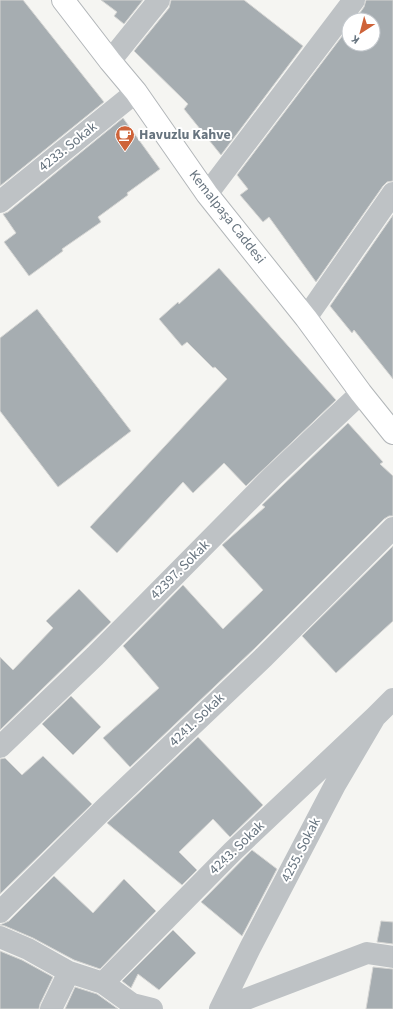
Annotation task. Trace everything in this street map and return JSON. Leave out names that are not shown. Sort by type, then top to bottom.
[{"type":"main road","name":"Kemalpaşa Caddesi","points":[[63,0],[136,92],[207,194],[306,318],[361,393],[393,433]]},
{"type":"street","points":[[110,61],[159,0]]},
{"type":"street","points":[[207,194],[354,0]]},
{"type":"street","name":"4233. Sokak","points":[[0,202],[136,92]]},
{"type":"street","points":[[306,318],[393,193]]},
{"type":"street","name":"42397. Sokak","points":[[0,747],[95,656],[272,476],[361,393]]},
{"type":"street","name":"4241. Sokak","points":[[0,912],[105,808],[264,657],[393,528]]},
{"type":"street","name":"4255. Sokak","points":[[220,1009],[335,784],[375,717],[393,699]]},
{"type":"street","name":"4243. Sokak","points":[[103,983],[233,851],[375,717]]},
{"type":"street","points":[[0,937],[28,949],[69,972],[103,983],[138,1008]]},
{"type":"street","points":[[220,1009],[366,953],[393,957]]},
{"type":"street","points":[[51,1009],[69,972]]},
{"type":"building","points":[[0,0],[23,0],[104,102],[0,186]]},
{"type":"building","points":[[101,0],[143,0],[124,24],[114,16],[117,12]]},
{"type":"building","points":[[171,0],[244,0],[303,46],[221,155],[184,109],[188,104],[134,51],[169,8]]},
{"type":"building","points":[[366,0],[393,0],[393,181],[387,182],[383,186],[316,282],[269,217],[263,222],[240,195],[248,189],[237,175],[341,38],[341,52],[381,52],[381,12],[361,12]]},
{"type":"building","points":[[123,118],[160,169],[127,193],[128,195],[98,217],[101,222],[62,249],[63,251],[29,276],[4,242],[16,233],[3,214],[8,212]]},
{"type":"building","points":[[393,215],[393,379],[354,330],[352,333],[330,306]]},
{"type":"building","points":[[219,268],[336,400],[246,486],[224,463],[193,493],[183,482],[117,553],[90,527],[227,379],[215,367],[213,368],[187,342],[182,346],[159,319],[178,302],[179,304]]},
{"type":"building","points":[[37,309],[131,431],[58,487],[0,411],[0,338]]},
{"type":"building","points":[[348,423],[383,462],[380,464],[393,476],[393,516],[389,516],[384,519],[255,648],[130,767],[103,738],[159,688],[123,646],[183,585],[223,629],[263,590],[222,545],[265,507],[262,505]]},
{"type":"building","points":[[393,546],[393,621],[336,673],[302,636]]},
{"type":"building","points":[[79,589],[111,622],[0,730],[0,657],[13,670],[53,628],[46,621]]},
{"type":"building","points":[[71,696],[101,727],[73,755],[42,724]]},
{"type":"building","points":[[198,737],[263,805],[230,837],[213,819],[179,852],[197,870],[182,885],[107,823]]},
{"type":"building","points":[[43,756],[92,804],[0,894],[0,759],[5,758],[22,775]]},
{"type":"building","points":[[252,850],[277,869],[242,936],[201,902]]},
{"type":"building","points":[[54,876],[93,913],[124,879],[156,911],[100,969],[74,960],[33,938],[0,925],[9,921]]},
{"type":"building","points":[[381,921],[393,922],[393,944],[377,942]]},
{"type":"building","points":[[173,930],[196,953],[159,990],[138,974],[131,988],[122,981]]},
{"type":"building","points":[[0,951],[22,960],[53,977],[39,1009],[0,1009]]},
{"type":"building","points":[[373,967],[393,969],[393,1009],[366,1009]]},
{"type":"building","points":[[75,987],[97,994],[118,1009],[65,1009]]},
{"type":"place","name":"Havuzlu Kahve","points":[[125,152]]}]
